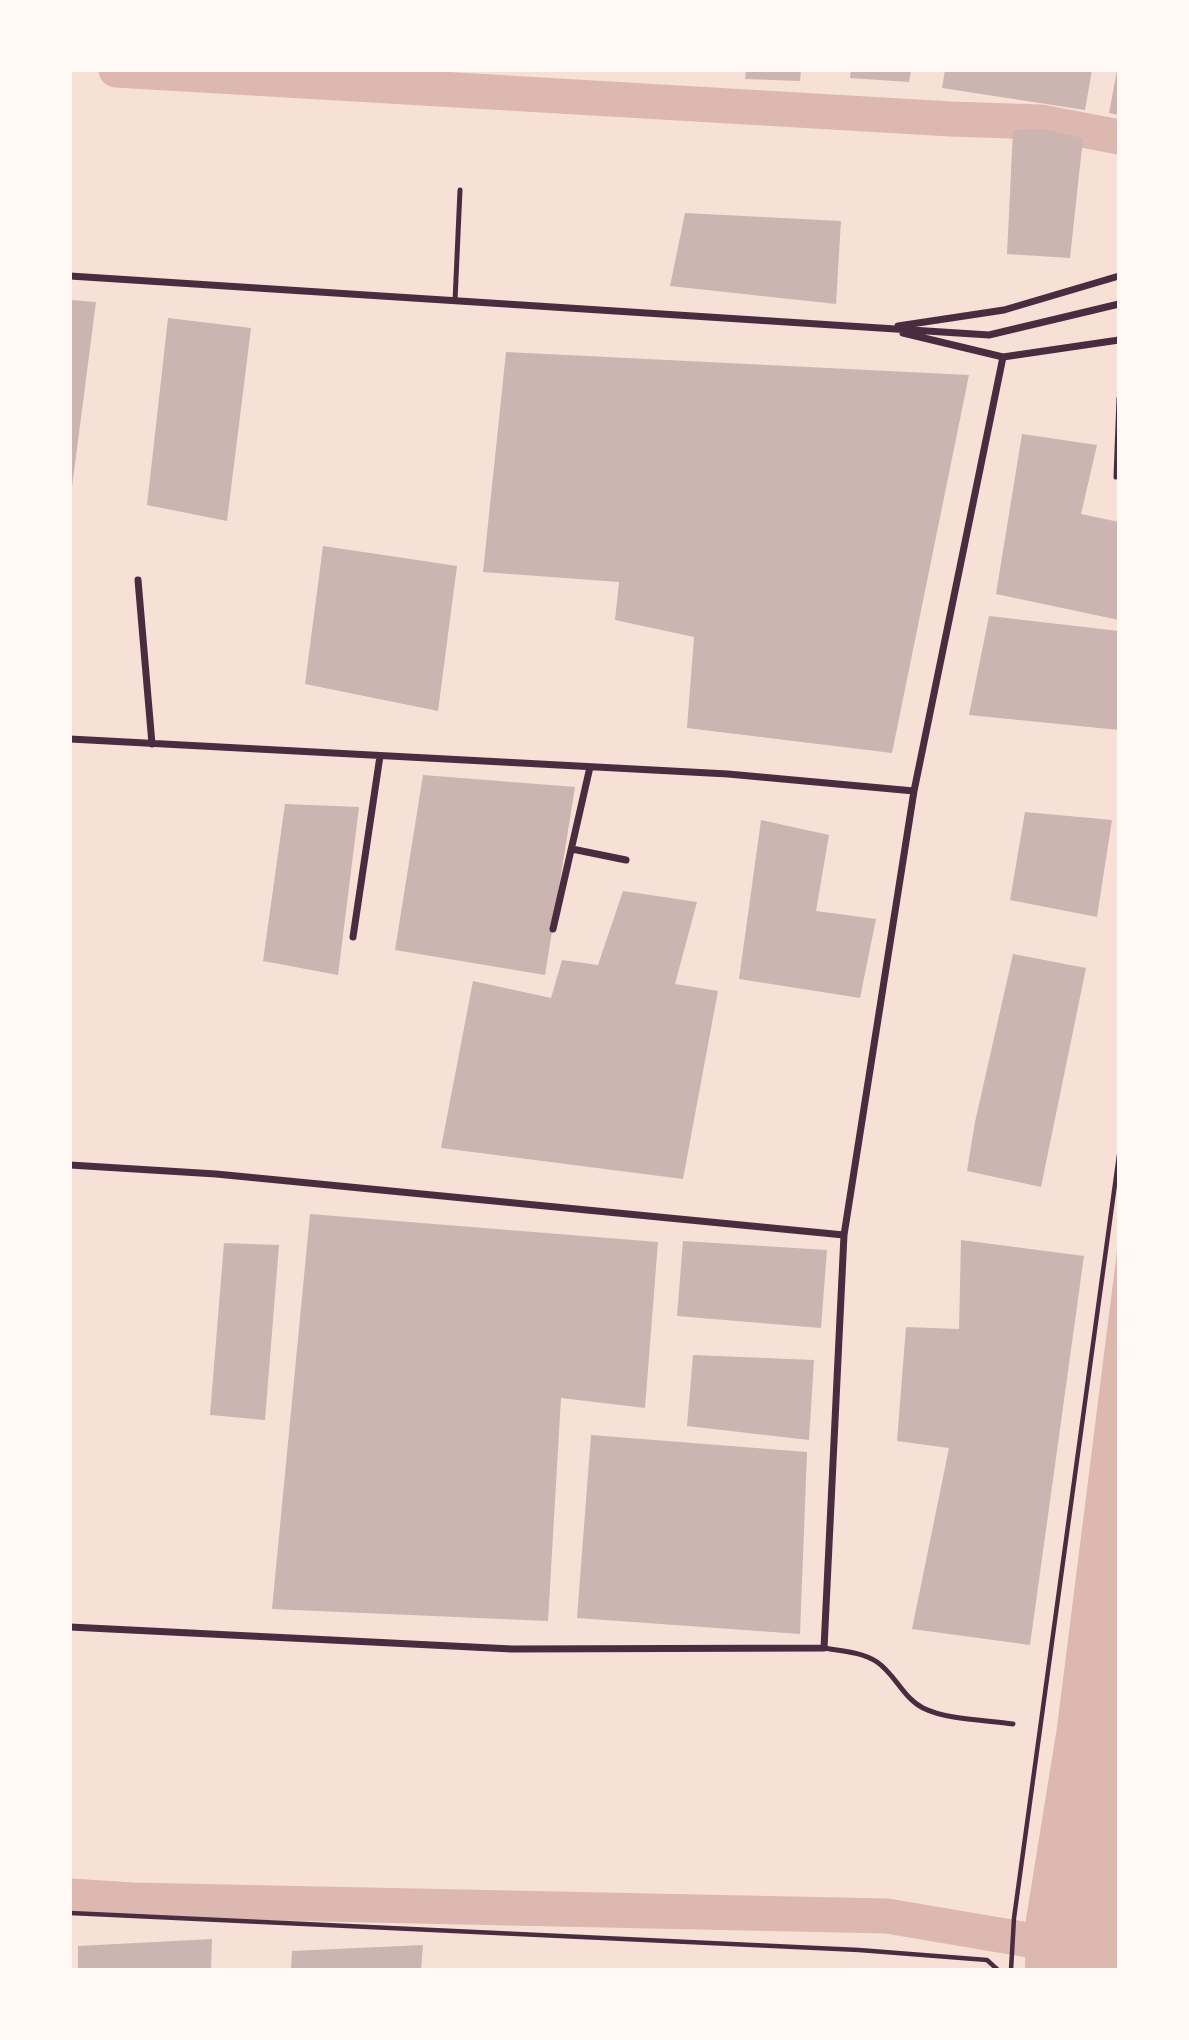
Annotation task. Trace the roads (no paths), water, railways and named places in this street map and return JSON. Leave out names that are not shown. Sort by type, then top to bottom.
[{"type":"street","points":[[883,328],[1004,310],[1119,275]]},
{"type":"street","points":[[70,276],[989,335],[1119,304]]},
{"type":"street","points":[[883,328],[1003,356],[1119,340]]},
{"type":"street","points":[[70,1627],[513,1649],[824,1648],[844,1235],[914,791],[1003,356]]},
{"type":"street","points":[[138,580],[152,744]]},
{"type":"street","points":[[70,739],[728,774],[914,791]]},
{"type":"street","points":[[353,937],[380,756]]},
{"type":"street","points":[[553,929],[590,767]]},
{"type":"street","points":[[572,849],[626,860]]},
{"type":"street","points":[[70,1165],[230,1175],[844,1235]]},
{"type":"lane","points":[[455,301],[460,190]]},
{"type":"lane","points":[[1116,477],[1119,398]]},
{"type":"lane","points":[[824,1648],[861,1655],[877,1662],[914,1702],[924,1709],[939,1714],[1013,1724]]},
{"type":"waterway","points":[[116,70],[1041,122],[1119,137]]},
{"type":"waterway","points":[[70,1896],[133,1900],[887,1916],[1070,1947]]}]
